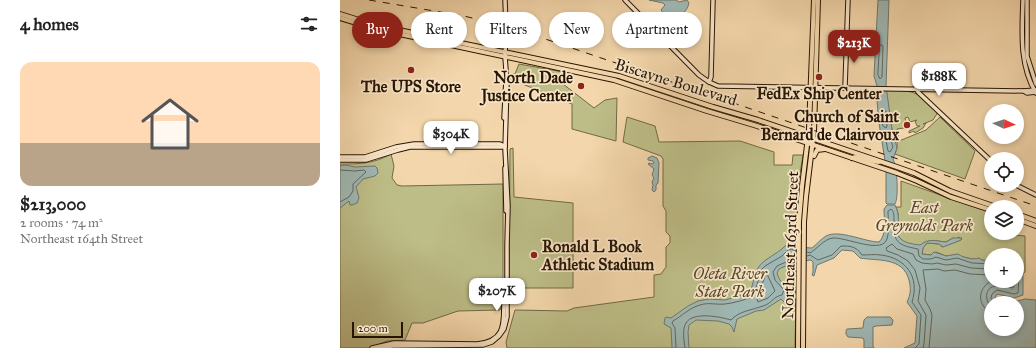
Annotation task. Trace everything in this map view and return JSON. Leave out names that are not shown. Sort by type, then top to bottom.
[{"type":"main road","points":[[814,0],[813,29],[815,36]]},
{"type":"main road","name":"Northeast 163rd Street","points":[[801,222],[814,138],[813,87],[818,0]]},
{"type":"main road","name":"Biscayne Boulevard","points":[[340,14],[411,35]]},
{"type":"main road","points":[[340,18],[366,27],[397,34],[407,34]]},
{"type":"main road","name":"Northeast 163rd Street","points":[[803,348],[801,222],[803,177],[809,137],[813,87],[816,42],[815,36]]},
{"type":"main road","name":"Biscayne Boulevard","points":[[467,46],[614,80],[813,144],[897,173],[951,196],[984,208]]},
{"type":"main road","name":"Biscayne Boulevard","points":[[505,55],[615,75],[814,138],[914,173],[950,191],[984,203]]},
{"type":"main road","points":[[567,70],[568,68],[577,67]]},
{"type":"main road","points":[[655,93],[656,88]]},
{"type":"main road","points":[[747,122],[749,120],[758,120]]},
{"type":"main road","points":[[807,189],[809,187],[815,152],[826,149]]},
{"type":"main road","points":[[852,158],[856,156],[874,162],[883,162]]},
{"type":"main road","points":[[1024,217],[1036,221]]},
{"type":"main road","points":[[1024,222],[1036,226]]},
{"type":"main road","name":"Northeast 163rd Street","points":[[798,348],[801,262]]},
{"type":"street","points":[[372,348],[394,343],[482,343],[495,336],[503,326],[505,316],[507,219],[505,172],[506,127],[504,125],[506,79],[506,34],[504,30],[505,0]]},
{"type":"street","points":[[625,0],[699,75],[709,82],[724,86],[926,88],[1027,92],[1035,91],[1027,72],[1023,55],[1023,0]]},
{"type":"street","points":[[709,82],[711,77],[713,0]]},
{"type":"street","points":[[845,87],[847,0]]},
{"type":"street","points":[[1027,0],[1027,56],[1036,84]]},
{"type":"street","points":[[902,88],[909,89],[924,97]]},
{"type":"street","points":[[916,88],[984,154]]},
{"type":"street","points":[[924,97],[926,88]]},
{"type":"street","points":[[340,157],[365,157],[396,147],[414,144],[500,144],[505,146]]},
{"type":"street","points":[[340,160],[366,160],[401,149],[413,147],[505,146]]},
{"type":"street","points":[[1024,189],[1036,195]]},
{"type":"street","points":[[379,348],[397,346],[481,346],[496,339],[503,331],[507,321],[508,307],[506,288]]},
{"type":"street","points":[[505,301],[508,307]]},
{"type":"green space","points":[[519,64],[563,72],[563,84],[594,108],[605,100],[617,98],[616,141],[572,129],[572,104],[510,79],[511,74],[515,74]]},
{"type":"green space","points":[[887,90],[905,91],[916,94],[926,100],[938,112],[933,120],[923,124],[926,123],[923,128],[915,133],[914,131],[909,133],[909,131],[920,126],[917,126],[915,121],[917,120],[910,122],[908,117],[905,118],[907,126],[905,127],[906,129],[897,129],[899,141],[926,130],[940,117],[975,151],[965,179],[895,154],[897,142],[892,130],[886,93]]},
{"type":"green space","name":"Oleta River State Park","points":[[627,117],[655,126],[659,142],[740,141],[774,152],[774,165],[792,165],[793,155],[803,155],[798,186],[795,348],[507,348],[506,342],[515,310],[567,311],[574,308],[654,297],[654,275],[661,274],[666,267],[666,247],[670,243],[670,236],[666,232],[666,211],[663,206],[663,159],[661,156],[623,142]]},
{"type":"green space","points":[[513,148],[514,197],[573,203],[573,288],[509,288],[510,149]]},
{"type":"green space","points":[[391,154],[394,166],[392,178],[397,185],[503,184],[503,299],[500,310],[458,311],[423,323],[412,323],[405,340],[387,341],[369,348],[340,348],[340,164],[366,163],[378,160]]},
{"type":"green space","name":"East Greynolds Park","points":[[901,181],[984,211],[984,240],[1024,240],[1025,236],[1025,272],[1024,273],[1024,248],[984,248],[984,260],[955,255],[946,256],[936,252],[931,255],[922,254],[923,248],[927,243],[939,244],[942,247],[962,239],[959,237],[956,239],[953,238],[946,242],[929,241],[920,246],[901,241],[898,237],[898,213],[896,207],[901,207]]},
{"type":"water","points":[[649,0],[676,0],[679,2],[687,0],[689,3],[684,12],[662,12],[661,10],[665,5],[663,3]]},
{"type":"water","points":[[878,0],[889,0],[886,86],[892,130],[897,148],[893,159],[896,168],[897,182],[895,204],[886,203],[886,167],[879,123],[877,86],[874,76]]},
{"type":"water","points":[[652,156],[657,158],[659,163],[658,183],[654,192],[652,190],[652,182],[654,178],[652,175],[654,169],[648,164],[654,163],[653,161],[648,160],[648,158]]},
{"type":"water","points":[[345,165],[355,167],[375,166],[378,173],[375,176],[363,179],[356,187],[359,198],[357,203],[350,205],[349,201],[340,208],[340,166]]},
{"type":"water","points":[[887,205],[895,205],[898,213],[899,236],[902,240],[920,245],[929,241],[946,242],[953,238],[962,238],[961,240],[943,247],[939,244],[927,243],[923,248],[922,254],[931,255],[934,252],[946,256],[958,254],[968,258],[979,258],[984,260],[984,288],[1023,288],[1023,295],[1020,296],[1006,296],[997,294],[996,296],[984,296],[984,336],[1024,336],[1024,299],[1036,300],[1036,348],[904,348],[915,343],[917,316],[907,302],[910,288],[906,273],[896,264],[882,260],[860,258],[853,251],[842,250],[834,258],[817,265],[814,276],[812,275],[813,262],[811,260],[795,262],[795,276],[791,266],[788,265],[779,269],[777,273],[780,280],[784,285],[789,287],[787,296],[789,304],[785,303],[781,299],[764,310],[756,311],[737,319],[734,332],[729,324],[718,321],[696,320],[689,325],[689,348],[672,348],[671,328],[664,324],[666,317],[671,318],[698,301],[709,299],[725,300],[750,293],[755,274],[760,265],[785,246],[793,245],[795,247],[812,248],[824,237],[831,234],[845,235],[879,242],[882,239],[885,222],[884,209]]},
{"type":"water","points":[[867,317],[890,317],[893,320],[892,325],[873,327],[874,348],[864,348],[863,338],[848,337],[846,334],[847,329],[863,328],[864,320]]},
{"type":"railway","points":[[369,0],[464,16],[516,29],[1036,206]]},
{"type":"place","name":"The UPS Store","points":[[411,70]]},
{"type":"place","name":"FedEx Ship Center","points":[[819,77]]},
{"type":"place","name":"North Dade Justice Center","points":[[581,86]]},
{"type":"place","name":"Church of Saint Bernard de Clairvoux","points":[[907,125]]},
{"type":"place","name":"Ronald L Book Athletic Stadium","points":[[534,255]]}]
